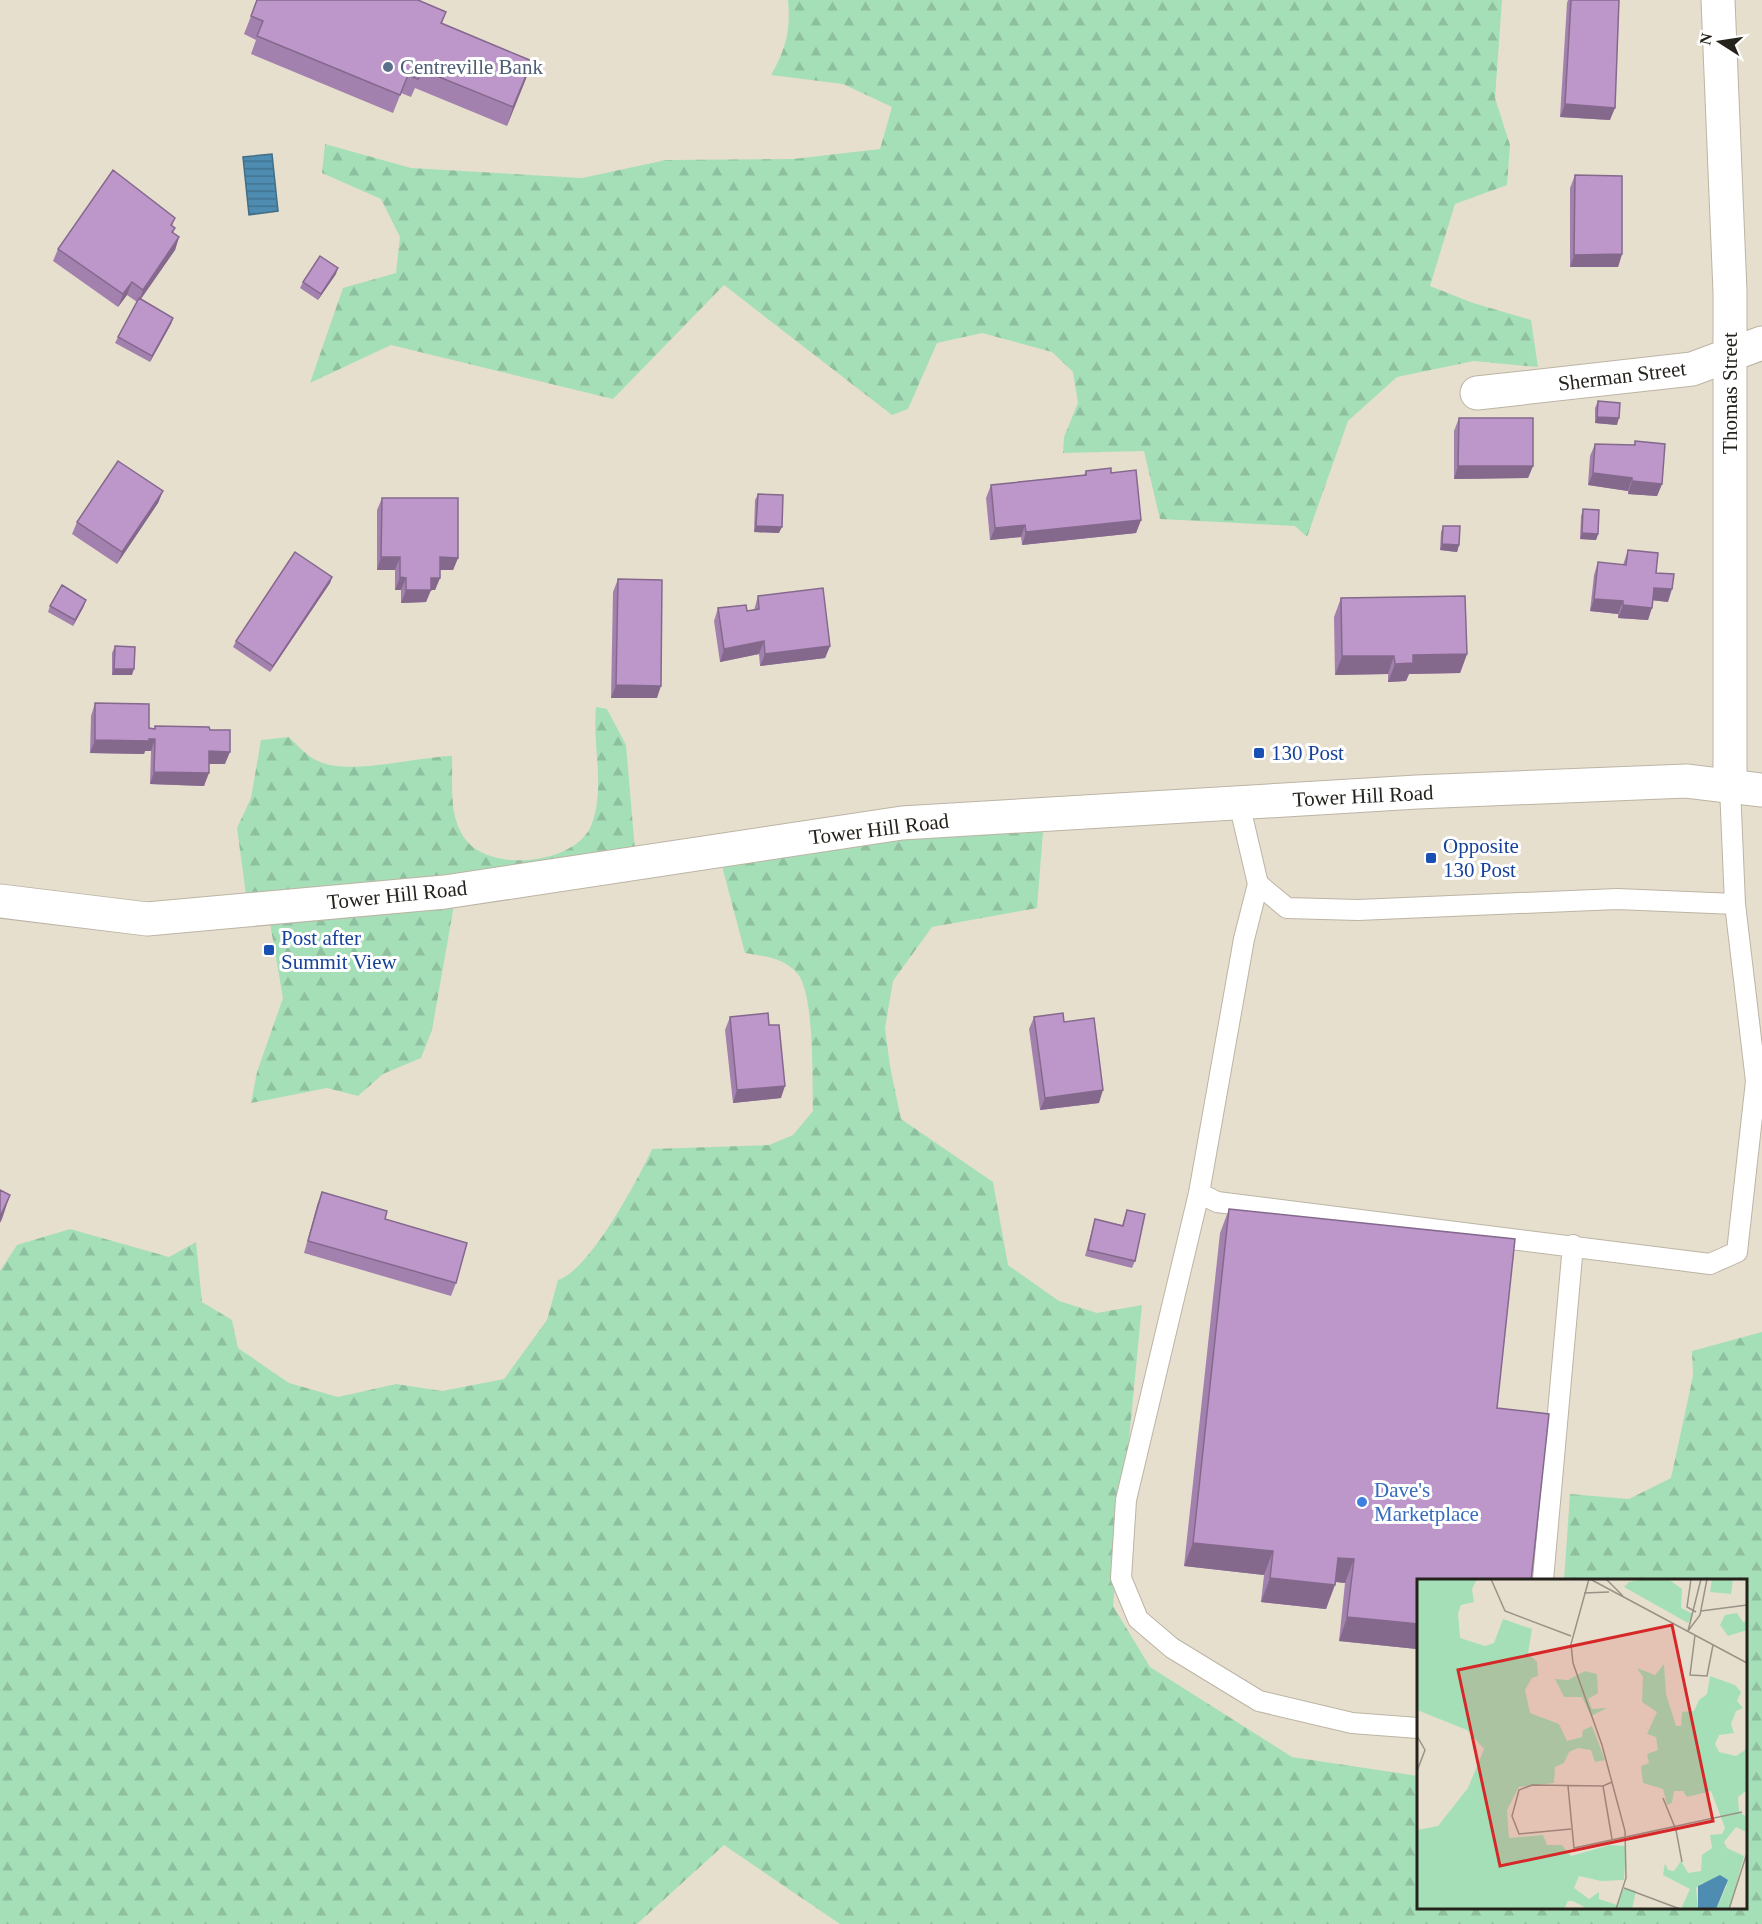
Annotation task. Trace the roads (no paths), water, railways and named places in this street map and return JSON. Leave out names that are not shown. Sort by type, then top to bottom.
[{"type":"main road","name":"Thomas Street","points":[[1718,0],[1746,789]]},
{"type":"main road","name":"Sherman Street","points":[[1477,393],[1692,369],[1730,352],[1762,343]]},
{"type":"main road","name":"Tower Hill Road","points":[[0,901],[147,919],[445,892],[903,823],[1239,803],[1686,781],[1746,789]]},
{"type":"lane","points":[[1199,1193],[1217,1202],[1710,1264],[1737,1252],[1756,1081],[1735,904],[1746,789]]},
{"type":"lane","points":[[1239,803],[1258,884],[1245,939],[1199,1193],[1126,1500],[1121,1578],[1138,1619],[1172,1648],[1259,1701],[1352,1723],[1417,1728]]},
{"type":"lane","points":[[1258,884],[1287,908],[1358,910],[1617,899],[1735,904]]},
{"type":"lane","points":[[1543,1579],[1573,1245]]},
{"type":"water","points":[[272,154],[278,211],[249,215],[243,157]]},
{"type":"place","name":"Centreville Bank","points":[[388,67]]},
{"type":"place","name":"130 Post","points":[[1259,753]]},
{"type":"place","name":"Opposite 130 Post","points":[[1431,858]]},
{"type":"place","name":"Post after Summit View","points":[[269,950]]},
{"type":"place","name":"Dave's Marketplace","points":[[1362,1502]]}]
